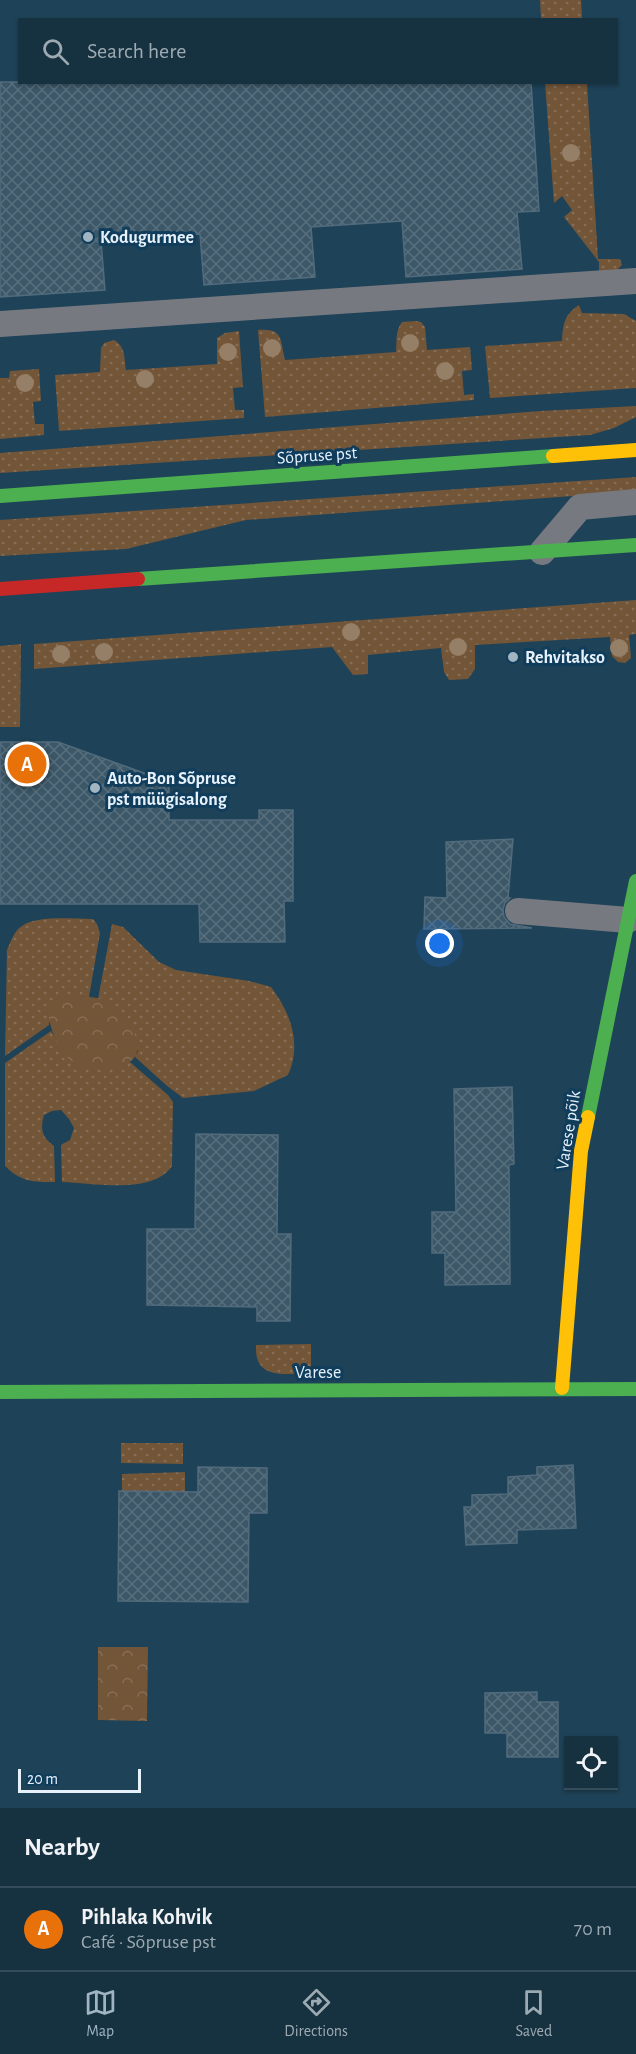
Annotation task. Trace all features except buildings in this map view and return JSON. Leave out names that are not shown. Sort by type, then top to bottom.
[{"type":"main road","name":"Sõpruse pst","points":[[0,496],[636,450]]},
{"type":"main road","points":[[0,589],[636,545]]},
{"type":"main road","name":"Varese põik","points":[[562,1388],[580,1152],[636,881]]},
{"type":"main road","name":"Varese","points":[[0,1392],[636,1389]]},
{"type":"lane","points":[[0,324],[636,281]]},
{"type":"lane","points":[[542,552],[580,507],[636,502]]},
{"type":"lane","points":[[518,911],[628,920]]},
{"type":"green space","points":[[540,0],[581,0],[582,18],[541,18]]},
{"type":"green space","points":[[545,84],[587,84],[598,259],[620,259],[622,265],[617,270],[599,272],[599,262],[564,217],[572,210],[562,196],[554,203]]},
{"type":"green space","points":[[579,305],[582,313],[624,314],[636,321],[636,388],[490,398],[485,346],[562,341],[565,320],[570,312]]},
{"type":"green space","points":[[402,322],[421,322],[425,327],[427,350],[470,347],[472,370],[462,371],[464,395],[474,394],[474,400],[265,417],[258,330],[277,333],[285,360],[396,352],[400,325]]},
{"type":"green space","points":[[239,331],[243,387],[233,388],[235,410],[244,410],[244,418],[59,431],[55,375],[100,372],[101,348],[104,343],[114,340],[121,346],[126,370],[217,364],[217,338],[225,333]]},
{"type":"green space","points":[[39,369],[41,401],[33,402],[35,424],[44,424],[44,435],[0,439],[0,378],[9,378],[10,371]]},
{"type":"green space","points":[[636,406],[636,417],[614,428],[590,435],[0,473],[0,453],[541,411]]},
{"type":"green space","points":[[636,477],[636,491],[246,520],[126,549],[0,556],[0,520]]},
{"type":"green space","points":[[636,600],[636,634],[629,635],[631,658],[625,663],[618,662],[612,656],[610,637],[475,645],[475,669],[468,679],[449,680],[444,672],[441,648],[368,655],[368,674],[353,675],[332,647],[34,669],[34,644]]},
{"type":"green space","points":[[21,644],[20,727],[0,727],[0,646]]},
{"type":"green space","points":[[93,919],[100,933],[89,997],[66,996],[49,1025],[5,1056],[7,950],[15,933],[22,926],[37,920]]},
{"type":"green space","points":[[112,924],[123,927],[159,962],[176,970],[249,981],[271,987],[289,1018],[292,1030],[294,1052],[288,1075],[254,1091],[183,1098],[166,1085],[135,1057],[138,1051],[128,1026],[119,1012],[107,1002],[98,999]]},
{"type":"green space","points":[[66,996],[97,998],[113,1005],[131,1026],[135,1035],[137,1052],[134,1058],[119,1066],[97,1069],[81,1067],[71,1060],[56,1040],[50,1025],[48,1009]]},
{"type":"green space","points":[[51,1031],[67,1056],[130,1062],[168,1095],[173,1102],[172,1166],[163,1175],[137,1184],[105,1185],[62,1182],[61,1145],[70,1140],[74,1128],[61,1110],[44,1115],[42,1125],[43,1133],[54,1146],[55,1182],[28,1180],[16,1175],[5,1166],[5,1063]]},
{"type":"green space","points":[[311,1344],[311,1374],[273,1373],[260,1365],[257,1357],[256,1345]]},
{"type":"green space","points":[[121,1443],[183,1443],[183,1464],[121,1463]]},
{"type":"green space","points":[[185,1472],[185,1492],[122,1491],[122,1474]]},
{"type":"green space","points":[[98,1647],[148,1647],[147,1721],[98,1720]]},
{"type":"traffic: fast","points":[[0,496],[553,456]]},
{"type":"traffic: fast","points":[[138,579],[636,545]]},
{"type":"traffic: fast","points":[[588,1117],[636,881]]},
{"type":"traffic: fast","points":[[0,1392],[636,1389]]},
{"type":"traffic: slow","points":[[553,456],[636,450]]},
{"type":"traffic: slow","points":[[562,1388],[581,1151],[588,1117]]},
{"type":"traffic: jam","points":[[0,589],[138,579]]},
{"type":"place","name":"Kodugurmee","points":[[88,237]]},
{"type":"place","name":"Rehvitakso","points":[[513,657]]},
{"type":"place","name":"Pihlaka Kohvik","points":[[27,764]]},
{"type":"place","name":"Auto-Bon Sõpruse pst müügisalong","points":[[95,788]]}]
